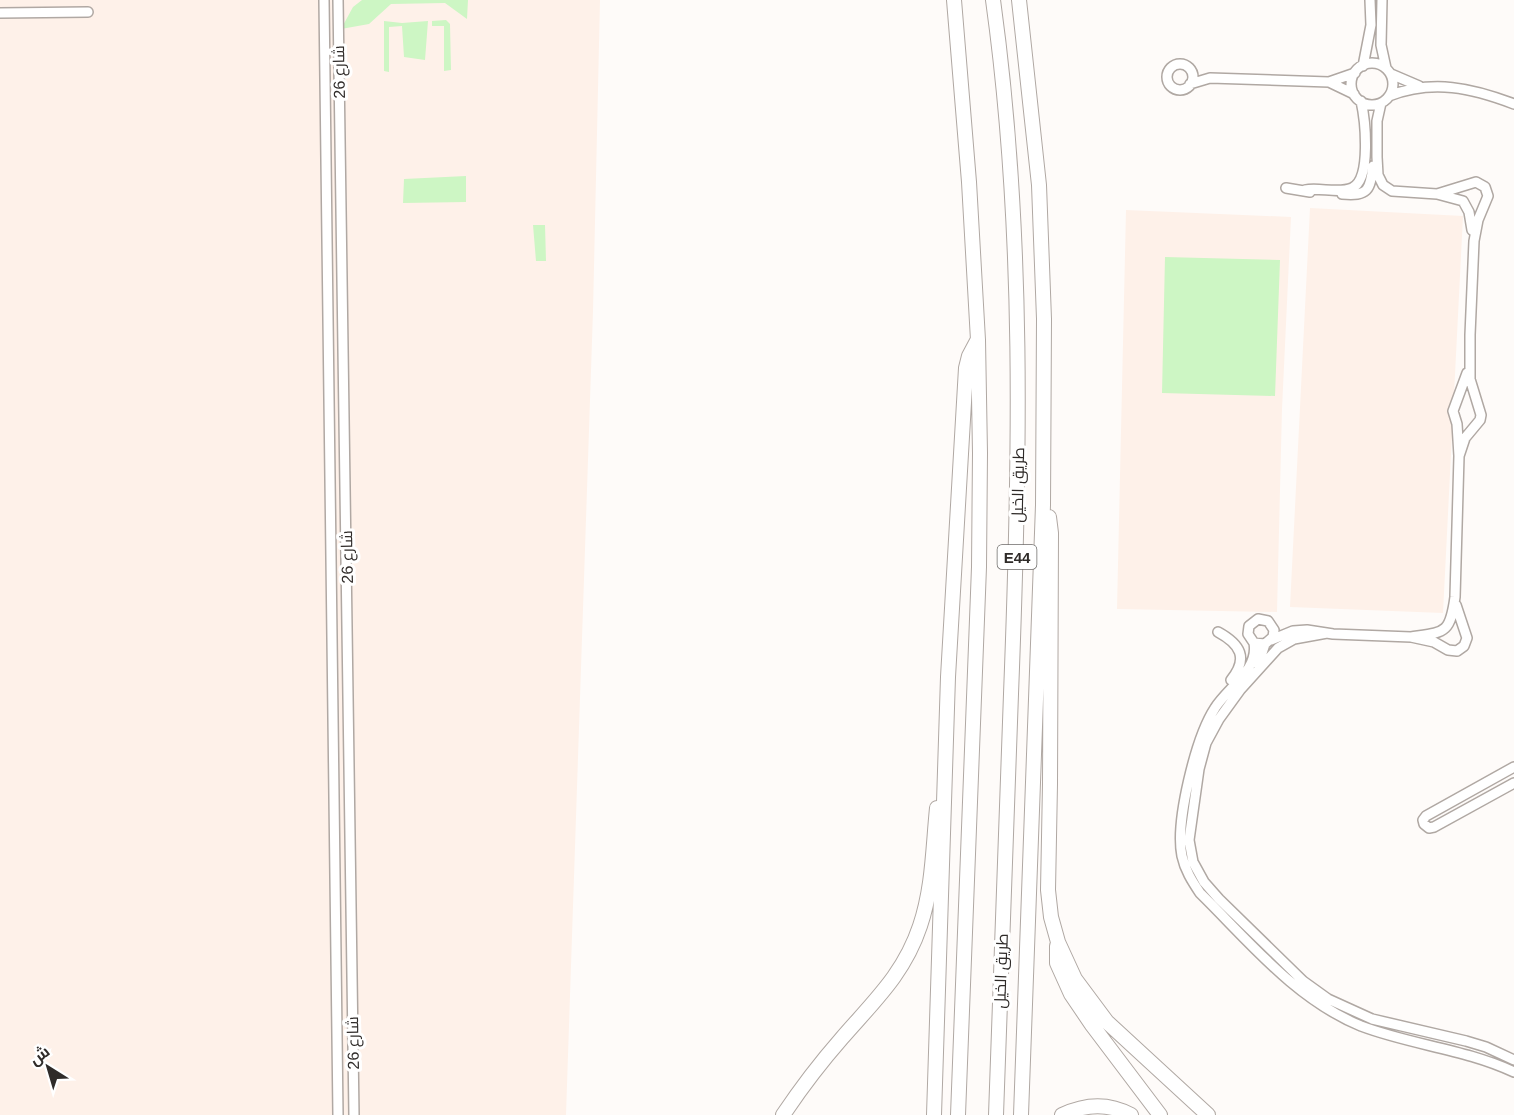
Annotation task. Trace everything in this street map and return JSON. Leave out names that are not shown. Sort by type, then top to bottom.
[{"type":"highway","name":"E44","points":[[954,0],[969,182],[978,340],[981,453],[979,567],[958,1115]]},
{"type":"highway","name":"طريق الخيل","points":[[993,0],[1005,101],[1010,183],[1017,347],[1018,439],[1017,542],[996,1115]]},
{"type":"highway","points":[[1019,0],[1035,141],[1043,252],[1044,331],[1043,505],[1021,1115]]},
{"type":"highway","points":[[934,1115],[949,666],[966,368],[971,350],[978,340]]},
{"type":"highway","points":[[1043,505],[1049,518],[1051,533],[1051,775],[1048,890],[1051,916],[1058,942],[1075,979],[1102,1018],[1208,1115]]},
{"type":"highway","points":[[783,1115],[827,1055],[891,983],[912,946],[926,905],[930,883],[940,772],[947,753]]},
{"type":"highway","points":[[1058,942],[1057,963],[1071,994],[1160,1115]]},
{"type":"highway","points":[[1062,1115],[1077,1109],[1097,1106],[1118,1109],[1131,1115]]},
{"type":"street","name":"شارع 26","points":[[324,0],[338,1115]]},
{"type":"street","name":"شارع 26","points":[[338,0],[354,1115]]},
{"type":"street","points":[[1363,66],[1371,25],[1370,0]]},
{"type":"street","points":[[1329,82],[1370,105],[1381,103],[1389,96],[1393,87],[1381,45],[1382,0]]},
{"type":"street","points":[[0,13],[88,12]]},
{"type":"street","points":[[1190,84],[1210,78],[1329,82],[1355,73],[1363,66],[1377,64],[1421,87]]},
{"type":"street","points":[[1190,68],[1193,76],[1190,84],[1185,89],[1173,87],[1168,78],[1170,69],[1175,65],[1185,65],[1210,78]]},
{"type":"street","points":[[1305,190],[1347,189],[1355,187],[1361,181],[1365,132],[1352,83],[1355,73]]},
{"type":"street","points":[[1389,96],[1421,87],[1474,91],[1514,104]]},
{"type":"street","points":[[1381,103],[1377,121],[1379,179],[1386,188],[1392,190],[1437,194],[1463,201],[1470,216],[1474,241]]},
{"type":"street","points":[[1286,188],[1314,193],[1352,195],[1364,192],[1371,185],[1373,163],[1377,157]]},
{"type":"street","points":[[1437,194],[1476,182],[1485,187],[1488,196],[1478,220],[1474,241],[1469,369],[1472,389],[1481,415],[1480,420],[1466,438],[1459,456]]},
{"type":"street","points":[[1411,638],[1446,629],[1451,619],[1455,597],[1459,456],[1457,424],[1453,411],[1469,369]]},
{"type":"street","points":[[330,481],[337,486],[346,485]]},
{"type":"street","points":[[1455,597],[1458,614],[1466,633],[1464,646],[1452,651],[1434,642],[1411,638],[1300,630],[1263,642],[1249,667],[1214,709],[1196,752],[1180,841],[1186,869],[1200,893],[1295,986],[1334,1013],[1378,1032],[1466,1054],[1514,1071]]},
{"type":"street","points":[[1196,752],[1194,747],[1200,722],[1210,705],[1235,674],[1240,663],[1239,650],[1236,645],[1218,632]]},
{"type":"street","points":[[1327,633],[1304,636],[1285,643],[1271,654],[1224,711],[1210,737],[1194,839],[1197,859],[1223,896],[1310,980],[1339,999],[1380,1020],[1476,1044],[1514,1060]]},
{"type":"street","points":[[1251,678],[1261,657],[1263,642]]},
{"type":"street","points":[[1514,766],[1426,816],[1423,820],[1424,824],[1429,828],[1434,827],[1514,783]]},
{"type":"shaded area","points":[[0,0],[600,0],[593,311],[566,1115],[0,1115]]},
{"type":"shaded area","points":[[1310,208],[1463,216],[1443,613],[1290,607]]},
{"type":"shaded area","points":[[1126,210],[1291,217],[1282,409],[1277,612],[1117,609]]},
{"type":"green space","points":[[362,0],[468,0],[467,19],[445,3],[391,4],[369,24],[341,29],[353,7]]},
{"type":"green space","points":[[446,20],[450,24],[451,70],[444,71],[444,26],[432,26],[432,21]]},
{"type":"green space","points":[[384,21],[402,23],[428,21],[425,60],[404,57],[402,26],[389,27],[389,72],[384,71]]},
{"type":"green space","points":[[466,176],[466,202],[403,203],[404,179]]},
{"type":"green space","points":[[533,225],[545,225],[546,261],[536,261]]},
{"type":"green space","points":[[1165,257],[1280,260],[1275,396],[1162,393]]}]
